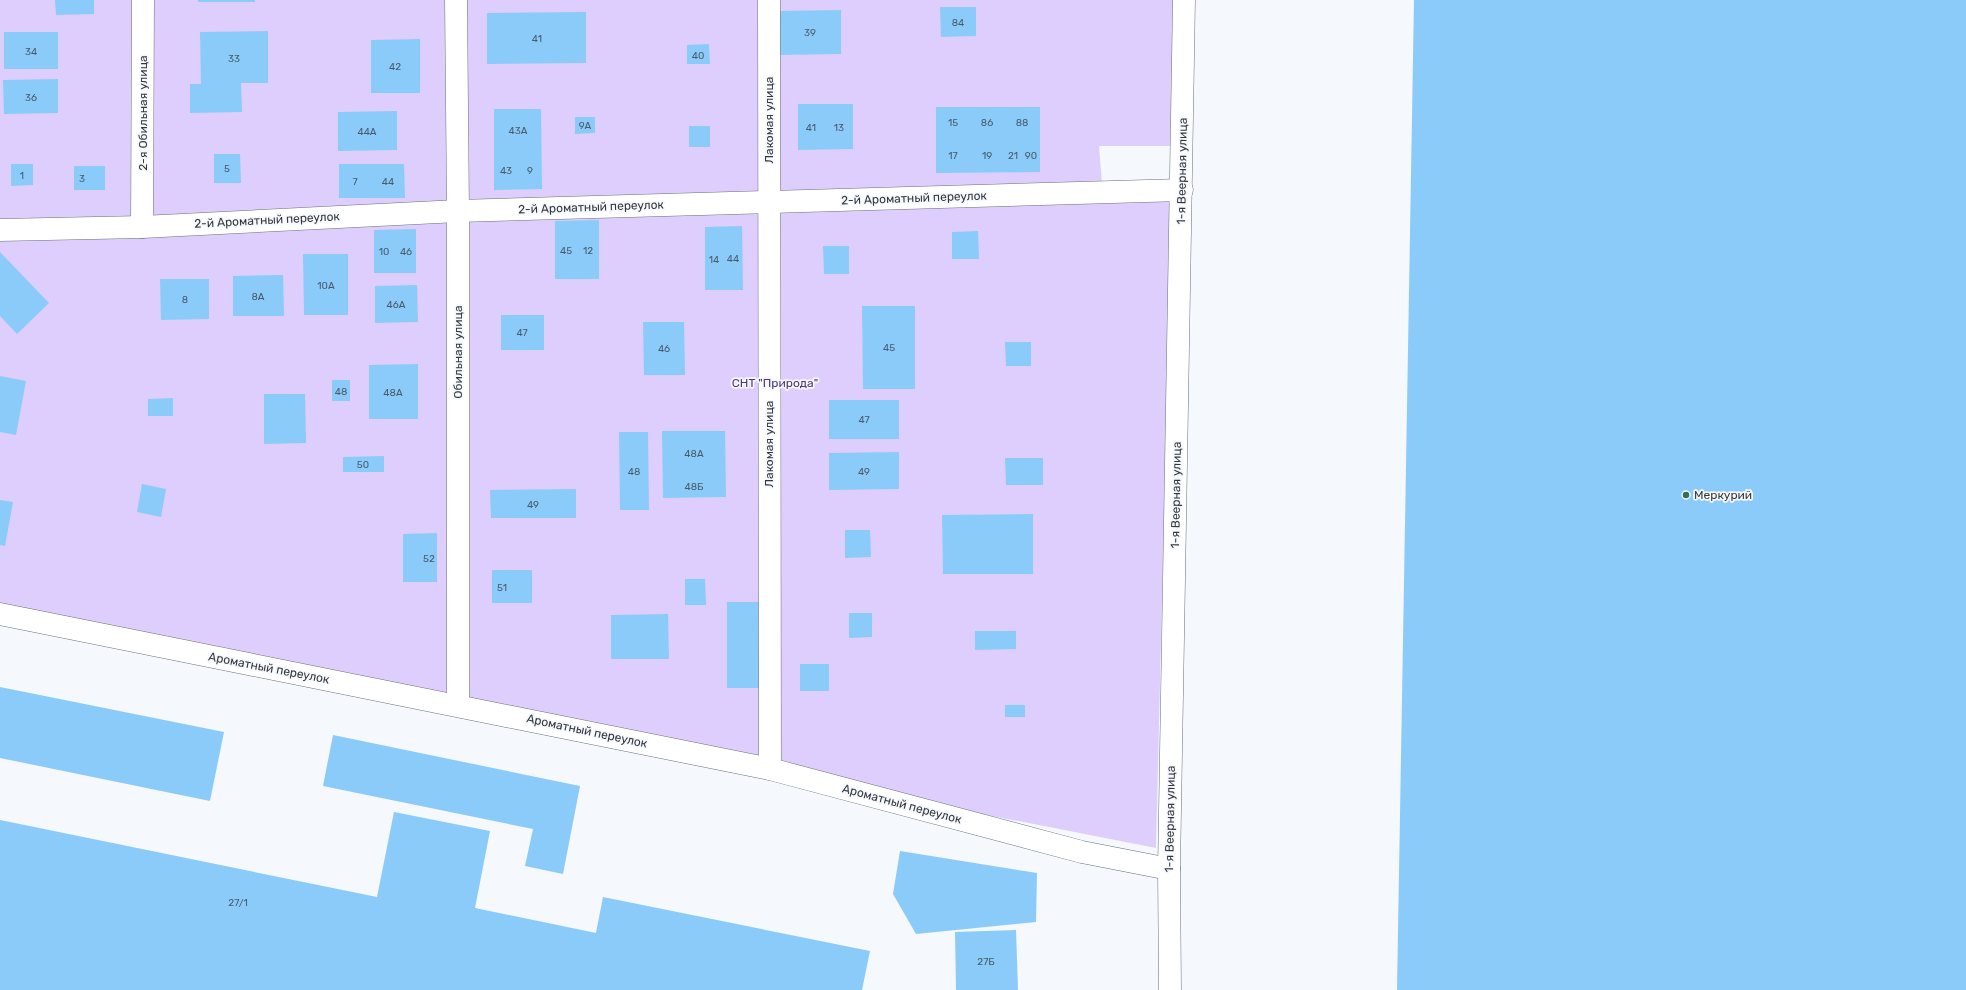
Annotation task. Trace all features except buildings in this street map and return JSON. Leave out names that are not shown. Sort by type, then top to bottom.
[{"type":"street","name":"2-я Обильная улица","points":[[142,227],[143,0]]},
{"type":"street","name":"Обильная улица","points":[[456,0],[458,211],[458,705]]},
{"type":"street","name":"Лакомая улица","points":[[769,0],[770,769]]},
{"type":"street","name":"1-я Веерная улица","points":[[1170,990],[1169,869],[1182,190],[1184,0]]},
{"type":"street","name":"2-й Ароматный переулок","points":[[0,230],[142,227],[458,211],[1182,190]]},
{"type":"street","name":"Ароматный переулок","points":[[0,614],[770,769],[1082,852],[1169,869]]},
{"type":"green space","name":"СНТ \"Природа\"","points":[[0,0],[1175,0],[1173,146],[1099,146],[1102,184],[1172,185],[1156,848],[0,621]]},
{"type":"place","name":"Меркурий","points":[[1686,495]]}]
